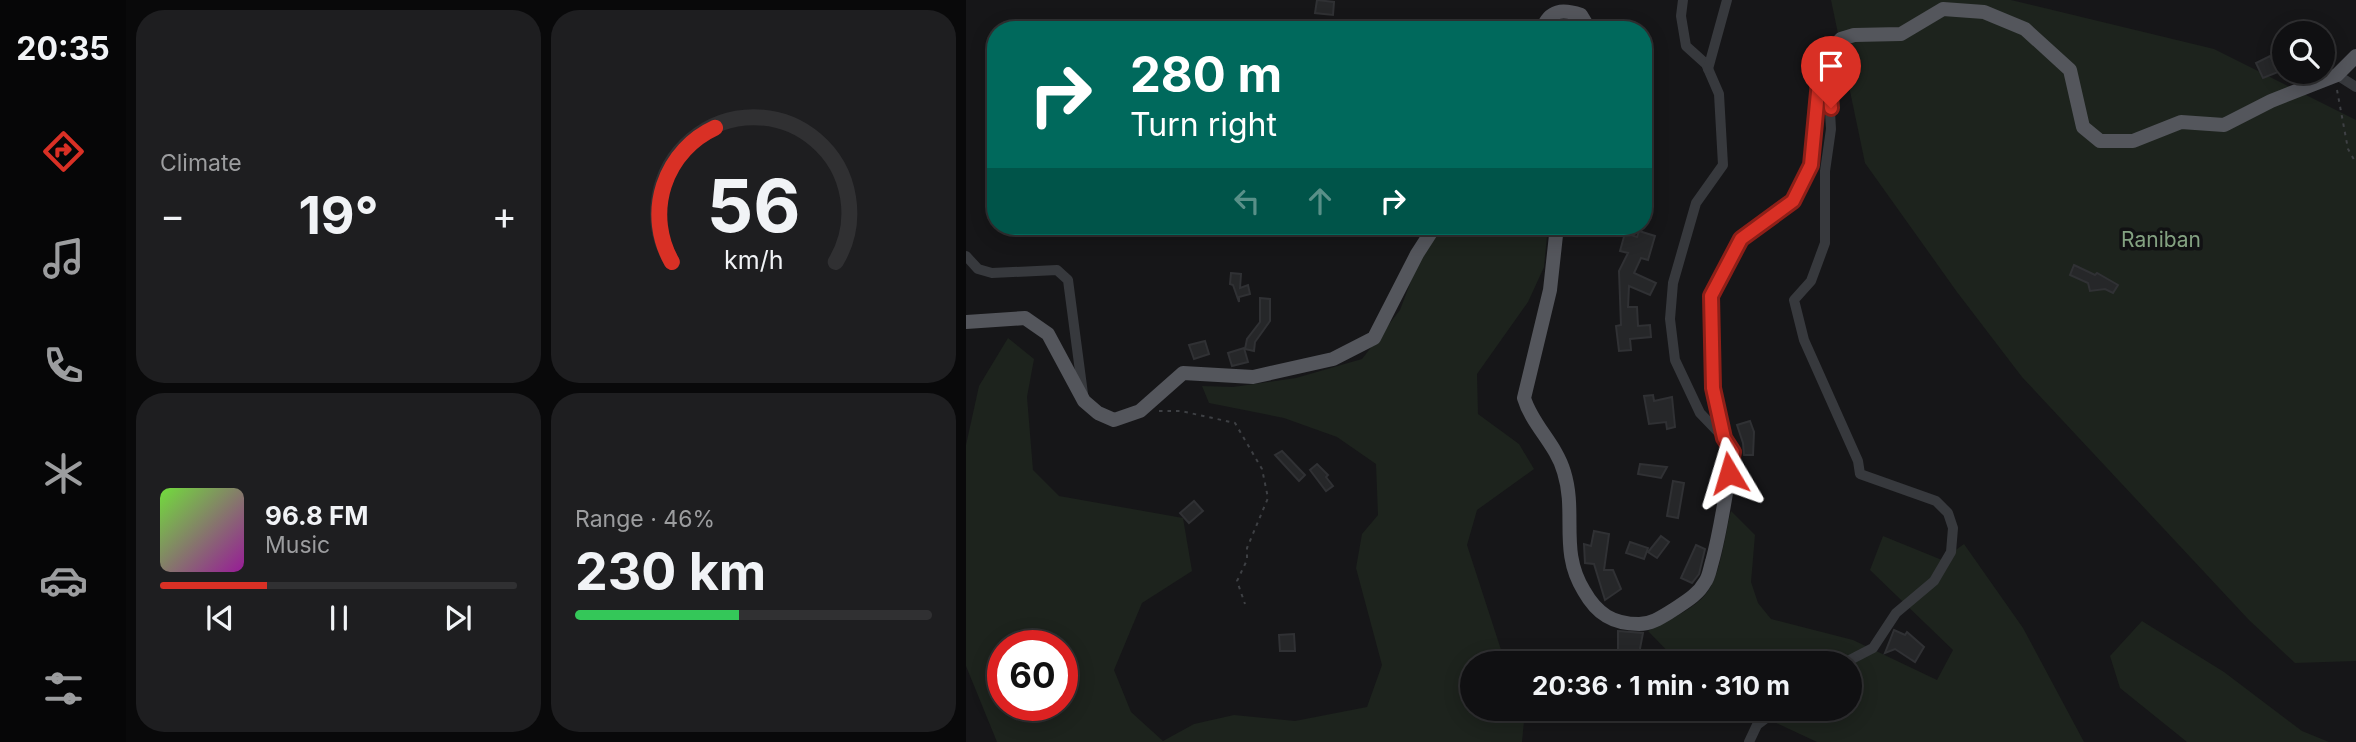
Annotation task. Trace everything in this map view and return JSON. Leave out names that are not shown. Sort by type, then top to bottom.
[{"type":"main road","points":[[1556,235],[1550,290],[1524,398],[1528,412],[1550,443],[1564,471],[1569,495],[1568,546],[1572,570],[1584,593],[1607,619],[1623,624],[1647,624],[1693,597],[1706,582],[1721,529],[1733,452],[1724,438],[1713,388],[1711,296],[1741,239],[1793,201],[1811,165],[1820,71],[1837,43],[1848,36],[1901,34],[1943,9],[1984,12],[2025,29],[2070,70],[2084,127],[2101,141],[2133,141],[2180,122],[2224,125],[2271,101],[2337,75],[2356,56]]},
{"type":"main road","points":[[1546,21],[1549,16],[1563,10],[1581,15],[1585,21]]},
{"type":"main road","points":[[966,322],[1024,318],[1048,334],[1084,401],[1098,413],[1114,420],[1140,411],[1183,373],[1253,377],[1333,359],[1374,338],[1429,235]]},
{"type":"street","points":[[1683,0],[1681,16],[1686,46],[1706,64],[1719,94],[1723,165],[1696,203],[1673,283],[1671,318],[1675,360],[1700,413],[1724,438]]},
{"type":"street","points":[[1708,69],[1727,0]]},
{"type":"street","points":[[1827,60],[1831,129],[1825,172],[1825,243],[1811,281],[1794,300],[1804,340],[1858,461],[1860,474],[1936,501],[1948,513],[1952,528],[1951,552],[1934,581],[1896,613],[1873,648],[1862,654]]},
{"type":"street","points":[[2337,75],[2356,87]]},
{"type":"street","points":[[966,256],[978,269],[992,273],[1057,270],[1063,273],[1068,280],[1071,297],[1084,401]]},
{"type":"street","points":[[1749,742],[1757,725],[1762,721]]},
{"type":"path","points":[[2337,75],[2342,124],[2348,149],[2356,163]]},
{"type":"path","points":[[1140,411],[1181,411],[1235,423],[1248,441],[1262,469],[1268,498],[1247,548],[1247,560],[1237,581],[1245,604]]},
{"type":"green space","name":"Raniban","points":[[1831,0],[2011,0],[2214,49],[2272,78],[2272,84],[2284,84],[2356,120],[2356,661],[2295,663],[2249,620],[2022,377],[1957,292],[1865,163]]},
{"type":"green space","points":[[1434,235],[1547,235],[1544,267],[1528,302],[1477,374],[1478,414],[1519,444],[1534,469],[1477,510],[1467,545],[1501,651],[1460,651],[1460,721],[1524,721],[1522,742],[997,742],[988,721],[1078,721],[1078,630],[987,630],[987,717],[966,666],[966,445],[979,386],[1008,338],[1034,359],[1027,397],[1033,470],[1059,496],[1183,518],[1192,571],[1142,603],[1114,670],[1131,712],[1163,741],[1194,724],[1234,715],[1295,721],[1367,707],[1382,665],[1356,568],[1362,534],[1378,515],[1376,464],[1337,437],[1284,418],[1209,403],[1202,386],[1233,387],[1296,378],[1362,359],[1400,310],[1422,252]]},
{"type":"green space","points":[[1731,511],[1755,535],[1751,582],[1758,603],[1771,619],[1853,640],[1937,680],[1953,650],[1870,570],[1883,536],[1942,560],[1964,544],[2023,628],[2084,742],[1817,742],[1772,721],[1862,721],[1862,651],[1667,651],[1648,631],[1689,609],[1703,597],[1719,564]]},
{"type":"green space","points":[[2142,621],[2224,672],[2302,731],[2329,742],[2187,742],[2120,688],[2110,656]]},
{"type":"building","points":[[1317,0],[1334,2],[1333,15],[1315,13]]},
{"type":"building","points":[[2270,56],[2272,74],[2263,78],[2256,63]]},
{"type":"building","points":[[1624,235],[1655,236],[1648,260],[1641,258],[1634,273],[1656,283],[1650,295],[1629,286],[1628,307],[1637,307],[1638,326],[1650,325],[1651,337],[1630,339],[1631,350],[1619,351],[1616,326],[1621,325],[1619,271],[1628,253],[1620,251]]},
{"type":"building","points":[[2074,265],[2095,275],[2097,273],[2118,285],[2113,293],[2105,289],[2090,291],[2088,283],[2070,275]]},
{"type":"building","points":[[1231,273],[1241,274],[1240,288],[1248,285],[1250,294],[1239,297],[1239,302],[1233,285],[1230,284]]},
{"type":"building","points":[[1260,298],[1270,299],[1270,321],[1255,342],[1254,351],[1245,349],[1247,339],[1260,322]]},
{"type":"building","points":[[1205,341],[1209,354],[1194,359],[1189,345]]},
{"type":"building","points":[[1244,348],[1248,362],[1232,366],[1228,353]]},
{"type":"building","points":[[1653,395],[1654,401],[1672,397],[1675,427],[1667,429],[1666,422],[1649,424],[1644,396]]},
{"type":"building","points":[[1750,421],[1754,432],[1753,455],[1744,455],[1737,425]]},
{"type":"building","points":[[1282,451],[1305,475],[1299,481],[1275,455]]},
{"type":"building","points":[[1317,464],[1328,475],[1326,477],[1333,486],[1326,491],[1310,470]]},
{"type":"building","points":[[1640,464],[1667,467],[1661,478],[1638,474]]},
{"type":"building","points":[[1673,481],[1684,483],[1678,518],[1667,516]]},
{"type":"building","points":[[1194,501],[1203,511],[1189,523],[1180,513]]},
{"type":"building","points":[[1594,531],[1609,534],[1604,570],[1613,570],[1621,589],[1605,600],[1594,564],[1585,563],[1584,544],[1591,546]]},
{"type":"building","points":[[1661,536],[1669,542],[1657,558],[1648,552]]},
{"type":"building","points":[[1630,542],[1648,548],[1644,559],[1626,553]]},
{"type":"building","points":[[1696,545],[1705,549],[1699,574],[1692,583],[1681,578]]},
{"type":"building","points":[[1894,630],[1905,635],[1907,632],[1924,647],[1915,662],[1895,649],[1885,653]]},
{"type":"building","points":[[1618,631],[1643,633],[1640,651],[1618,651]]},
{"type":"building","points":[[1294,634],[1295,651],[1280,651],[1279,635]]},
{"type":"route","points":[[1729,473],[1733,452],[1724,438],[1713,388],[1711,296],[1741,239],[1793,201],[1811,165],[1820,71],[1827,60],[1831,108]]}]
